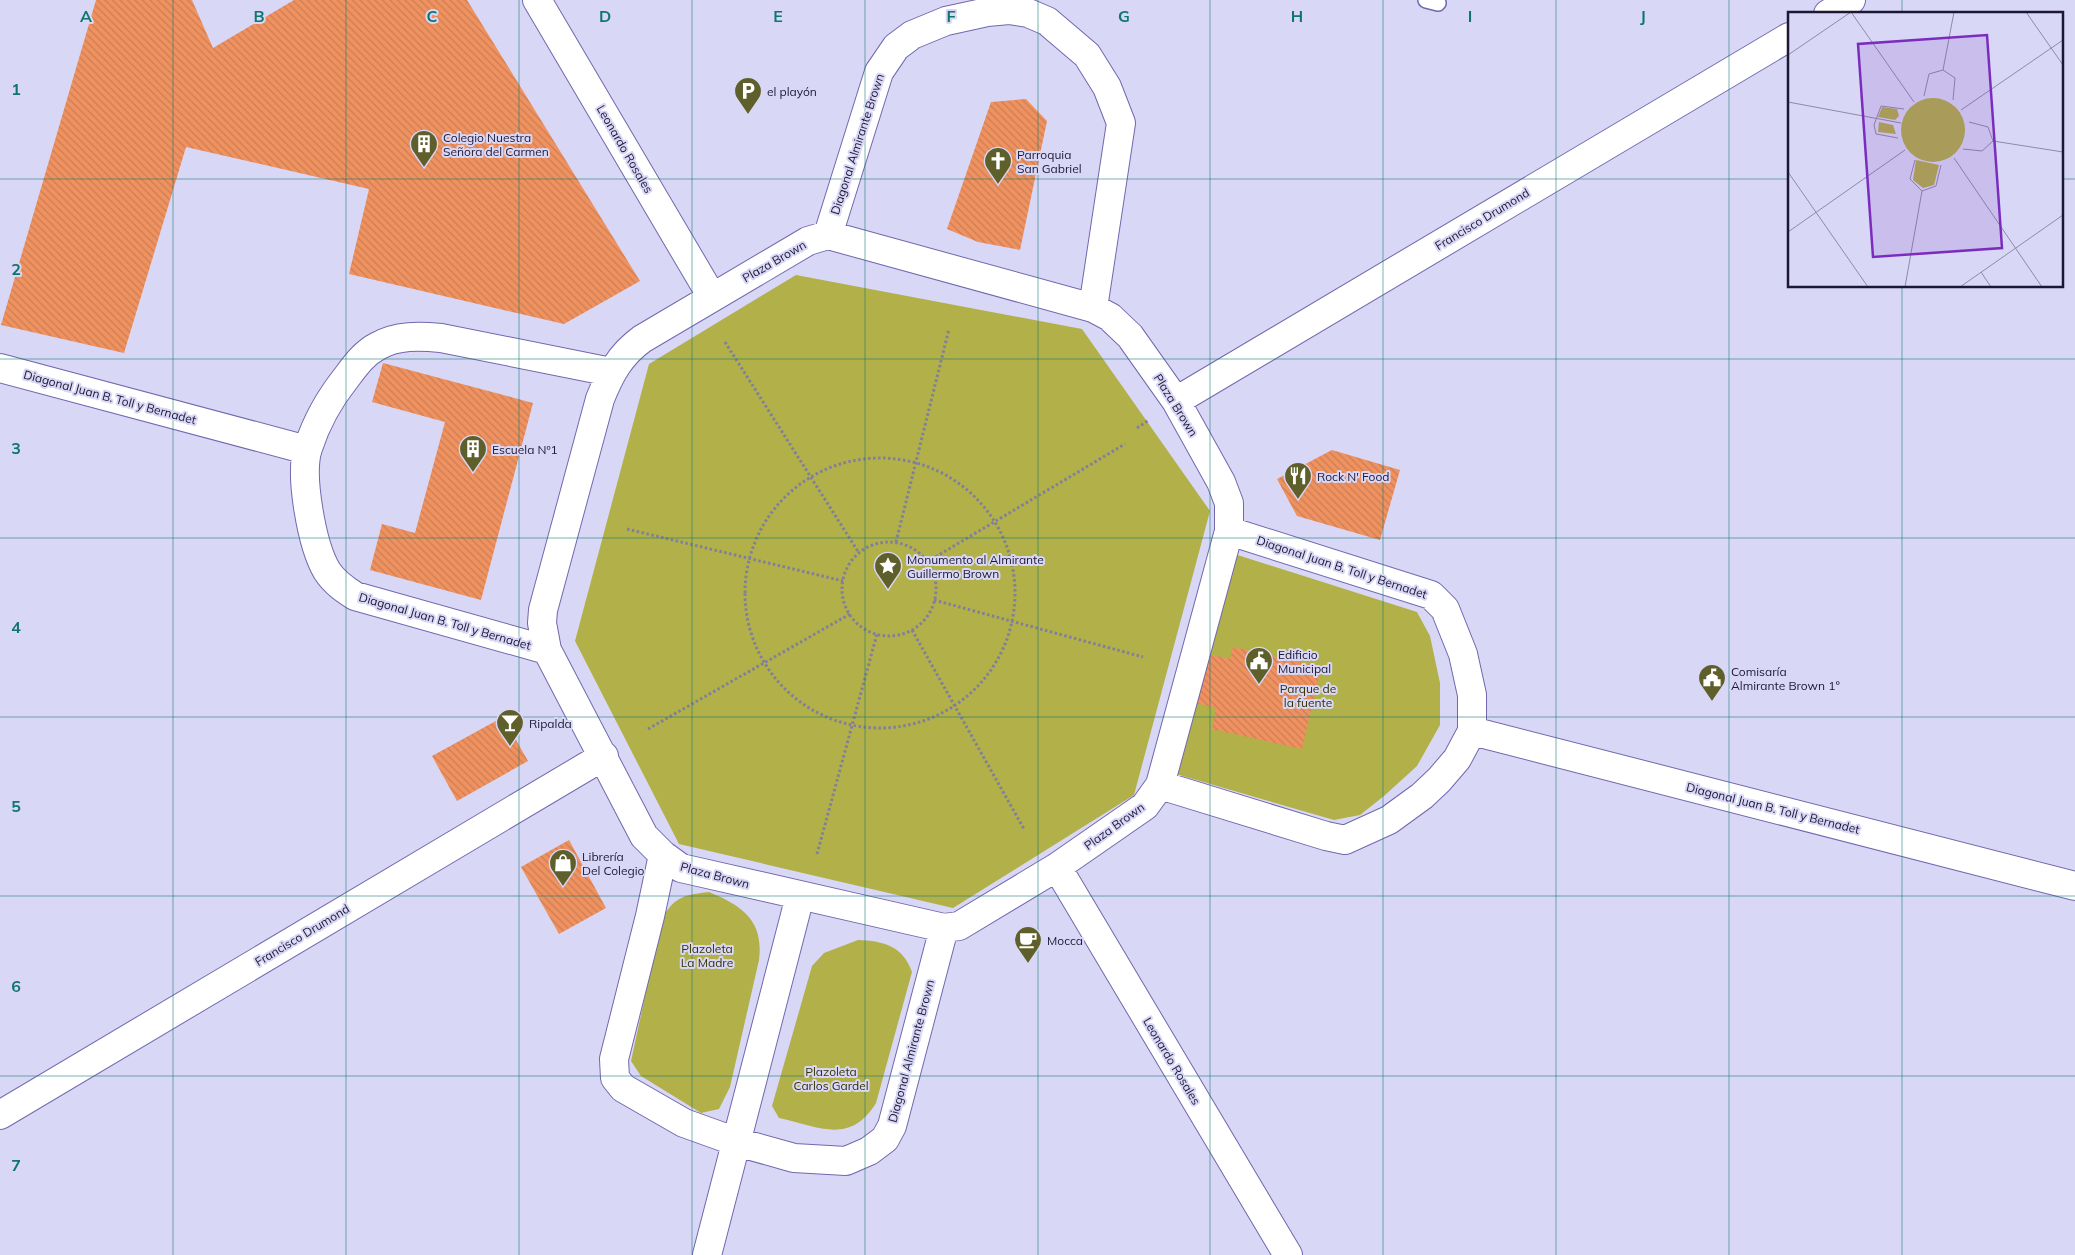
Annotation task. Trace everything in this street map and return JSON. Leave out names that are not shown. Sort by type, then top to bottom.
[{"type":"street","name":"Leonardo Rosales","points":[[537,0],[712,297]]},
{"type":"street","points":[[1831,12],[1851,0]]},
{"type":"street","name":"Diagonal Almirante Brown","points":[[828,235],[878,72],[896,47],[912,35],[946,21],[987,12],[1029,6],[1087,55],[1107,87],[1121,123],[1093,308]]},
{"type":"street","name":"Francisco Drumond","points":[[1176,401],[1788,38]]},
{"type":"street","name":"Plaza Brown","points":[[828,235],[1093,308],[1110,317],[1130,336],[1176,401],[1221,482],[1229,503],[1229,532],[1160,784],[1145,806],[1057,867],[958,926],[944,928],[681,868],[663,855],[644,836],[604,756],[547,650],[542,623],[543,610],[600,399],[611,372],[627,350],[642,339],[808,241],[828,235]]},
{"type":"street","name":"Diagonal Juan B. Toll y Bernadet","points":[[547,650],[354,596],[339,585],[327,570],[310,517],[305,485],[307,450],[321,416],[339,387],[356,365],[378,346],[394,340],[417,336],[441,338],[611,372]]},
{"type":"street","name":"Diagonal Juan B. Toll y Bernadet","points":[[0,368],[307,450]]},
{"type":"street","name":"Diagonal Juan B. Toll y Bernadet","points":[[1160,784],[1326,836],[1345,840],[1389,820],[1422,796],[1457,759],[1472,731],[1472,695],[1462,654],[1445,609],[1431,595],[1229,532]]},
{"type":"street","name":"Diagonal Juan B. Toll y Bernadet","points":[[1472,731],[2075,886]]},
{"type":"street","name":"Francisco Drumond","points":[[0,1115],[604,756]]},
{"type":"street","name":"Diagonal Almirante Brown","points":[[663,855],[650,916],[614,1059],[615,1078],[623,1088],[684,1123],[737,1142],[794,1158],[846,1161],[869,1151],[885,1139],[892,1126],[944,928]]},
{"type":"street","name":"Leonardo Rosales","points":[[1057,867],[1288,1255]]},
{"type":"street","points":[[707,1255],[800,896]]},
{"type":"path","points":[[896,542],[949,329]]},
{"type":"path","points":[[725,342],[859,553]]},
{"type":"path","points":[[928,562],[1125,444]]},
{"type":"path","points":[[882,457],[916,462],[949,476],[975,496],[995,522],[1010,552],[1016,586],[1012,622],[1001,656],[979,686],[954,706],[918,724],[884,729],[851,727],[814,713],[785,690],[757,652],[749,627],[745,592],[750,558],[763,524],[785,497],[810,477],[846,462],[882,457]]},
{"type":"path","points":[[627,529],[843,581]]},
{"type":"path","points":[[882,542],[896,542],[908,546],[928,562],[936,587],[934,600],[930,612],[912,630],[900,634],[877,634],[857,623],[850,614],[845,604],[843,581],[846,570],[859,553],[882,542]]},
{"type":"path","points":[[934,600],[1143,657]]},
{"type":"path","points":[[648,729],[850,614]]},
{"type":"path","points":[[912,630],[1024,829]]},
{"type":"path","points":[[817,854],[877,634]]},
{"type":"green space","points":[[796,275],[1082,329],[1210,511],[1134,795],[953,908],[679,844],[575,641],[649,364]]},
{"type":"green space","name":"Parque de la fuente","points":[[1228,552],[1417,612],[1430,636],[1440,683],[1440,725],[1417,766],[1360,815],[1334,820],[1169,772]]},
{"type":"green space","name":"Plazoleta La Madre","points":[[709,892],[732,903],[749,917],[758,935],[760,946],[759,960],[730,1087],[719,1109],[701,1113],[641,1076],[631,1061],[662,918],[672,905],[681,898]]},
{"type":"green space","name":"Plazoleta Carlos Gardel","points":[[858,940],[884,944],[898,951],[908,963],[912,972],[876,1103],[866,1116],[856,1124],[845,1129],[821,1128],[779,1118],[772,1106],[812,966],[824,953]]},
{"type":"building","name":"Colegio Nuestra Señora del Carmen","points":[[96,0],[192,0],[213,48],[294,0],[467,0],[640,281],[564,324],[349,274],[369,189],[186,147],[124,353],[1,325]]},
{"type":"building","name":"Parroquia San Gabriel","points":[[1026,99],[1047,121],[1020,250],[978,242],[947,229],[991,102]]},
{"type":"building","name":"Escuela Nº1","points":[[383,363],[533,403],[481,600],[370,570],[382,524],[415,533],[445,422],[372,402]]},
{"type":"building","points":[[1332,450],[1400,470],[1380,540],[1297,516],[1277,479]]},
{"type":"building","name":"Edificio Municipal","points":[[1233,647],[1321,667],[1302,749],[1212,729],[1216,708],[1196,703],[1208,654],[1230,659]]},
{"type":"building","points":[[503,717],[528,761],[457,801],[432,756]]},
{"type":"building","name":"Librería Del Colegio","points":[[569,840],[606,908],[559,934],[521,867]]},
{"type":"place","name":"el playón","points":[[748,115]]},
{"type":"place","name":"Colegio Nuestra Señora del Carmen","points":[[424,168]]},
{"type":"place","name":"Parroquia San Gabriel","points":[[998,185]]},
{"type":"place","name":"Escuela Nº1","points":[[473,473]]},
{"type":"place","name":"Rock N' Food","points":[[1298,500]]},
{"type":"place","name":"Monumento al Almirante Guillermo Brown","points":[[888,590]]},
{"type":"place","name":"Edificio Municipal","points":[[1259,685]]},
{"type":"place","name":"Comisaría Almirante Brown 1°","points":[[1712,702]]},
{"type":"place","name":"Ripalda","points":[[510,747]]},
{"type":"place","name":"Librería Del Colegio","points":[[563,887]]},
{"type":"place","name":"Mocca","points":[[1028,964]]}]
